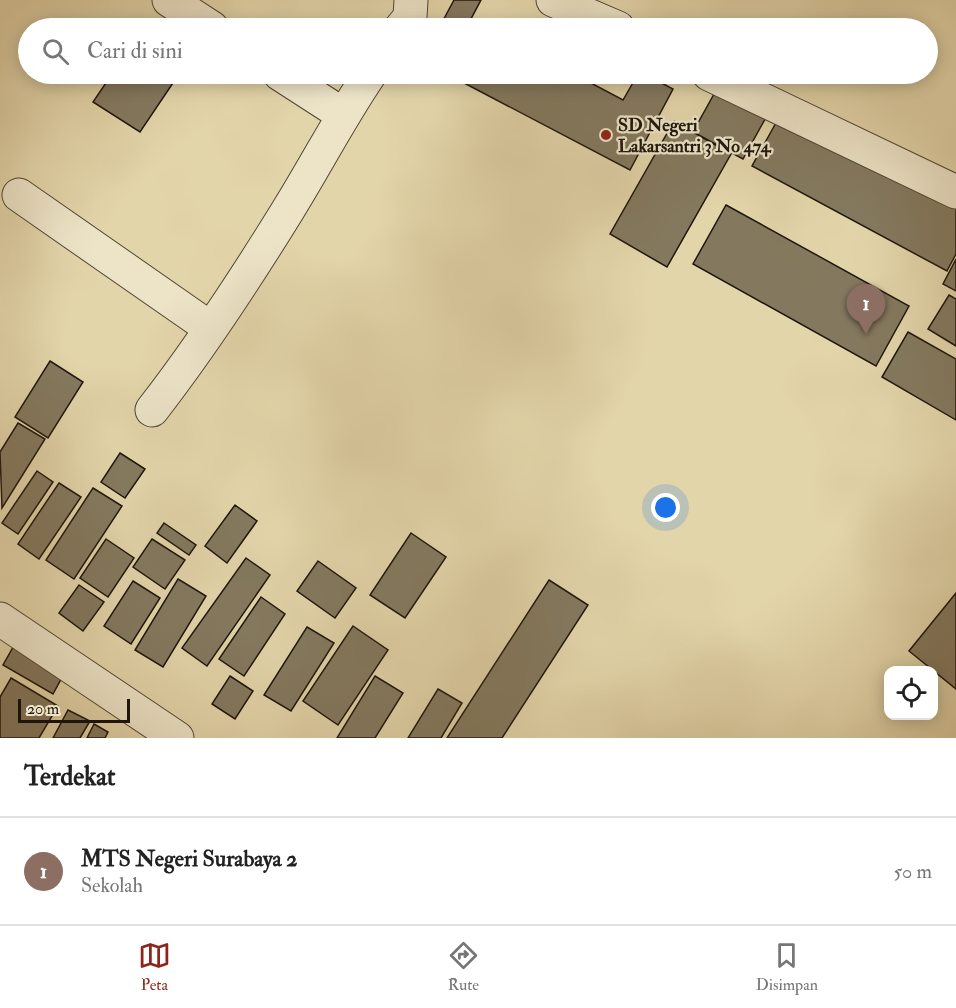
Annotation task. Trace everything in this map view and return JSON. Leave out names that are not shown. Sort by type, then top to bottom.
[{"type":"street","points":[[169,0],[197,18]]},
{"type":"street","points":[[408,18],[411,0]]},
{"type":"street","points":[[553,0],[595,18]]},
{"type":"street","points":[[296,84],[342,114]]},
{"type":"street","points":[[152,410],[289,209],[342,114],[363,84]]},
{"type":"street","points":[[730,84],[956,192]]},
{"type":"street","points":[[19,195],[210,328]]},
{"type":"street","points":[[0,619],[177,738]]},
{"type":"building","points":[[454,0],[481,0],[472,18],[444,18]]},
{"type":"building","points":[[105,84],[172,84],[140,132],[93,102]]},
{"type":"building","name":"SD Negeri Lakarsantri 3 No 474","points":[[466,84],[593,84],[623,100],[632,84],[664,84],[673,89],[630,170]]},
{"type":"building","points":[[719,85],[769,112],[743,159],[693,132]]},
{"type":"building","points":[[782,112],[956,205],[956,254],[947,271],[752,166]]},
{"type":"building","points":[[674,121],[731,154],[667,267],[610,234]]},
{"type":"building","points":[[726,205],[909,306],[876,366],[693,264]]},
{"type":"building","points":[[956,259],[956,291],[943,284]]},
{"type":"building","points":[[949,295],[956,299],[956,346],[928,329]]},
{"type":"building","points":[[908,332],[956,359],[956,420],[882,377]]},
{"type":"building","points":[[50,361],[83,382],[48,438],[15,417]]},
{"type":"building","points":[[18,423],[45,439],[2,508],[0,452]]},
{"type":"building","points":[[120,453],[145,469],[125,498],[101,482]]},
{"type":"building","points":[[37,471],[53,482],[18,534],[2,523]]},
{"type":"building","points":[[59,483],[81,497],[39,559],[18,544]]},
{"type":"building","points":[[93,488],[122,506],[74,579],[46,560]]},
{"type":"building","points":[[235,505],[257,521],[227,563],[205,546]]},
{"type":"building","points":[[164,523],[196,545],[189,555],[157,533]]},
{"type":"building","points":[[411,533],[446,557],[405,618],[370,595]]},
{"type":"building","points":[[106,539],[134,558],[108,597],[80,578]]},
{"type":"building","points":[[152,539],[185,560],[165,589],[133,567]]},
{"type":"building","points":[[246,558],[270,575],[207,666],[182,648]]},
{"type":"building","points":[[318,561],[356,588],[335,618],[297,591]]},
{"type":"building","points":[[178,579],[206,596],[163,667],[135,650]]},
{"type":"building","points":[[549,580],[588,605],[502,738],[447,738]]},
{"type":"building","points":[[133,581],[160,598],[131,644],[104,626]]},
{"type":"building","points":[[79,585],[104,602],[83,631],[59,613]]},
{"type":"building","points":[[956,593],[956,689],[938,674],[938,666],[928,666],[909,651]]},
{"type":"building","points":[[261,597],[285,614],[244,676],[219,659]]},
{"type":"building","points":[[353,626],[388,650],[338,725],[303,701]]},
{"type":"building","points":[[307,627],[334,643],[291,711],[264,695]]},
{"type":"building","points":[[16,642],[66,670],[53,694],[3,665]]},
{"type":"building","points":[[230,676],[253,691],[235,719],[212,704]]},
{"type":"building","points":[[375,676],[403,693],[375,738],[337,738]]},
{"type":"building","points":[[11,678],[58,706],[39,738],[0,738],[0,697]]},
{"type":"building","points":[[438,689],[462,703],[441,738],[408,738]]},
{"type":"building","points":[[68,710],[90,721],[80,738],[53,738]]},
{"type":"building","points":[[94,724],[108,732],[105,738],[87,738]]},
{"type":"place","name":"SD Negeri Lakarsantri 3 No 474","points":[[606,135]]},
{"type":"place","name":"MTS Negeri Surabaya 2","points":[[866,334]]}]
